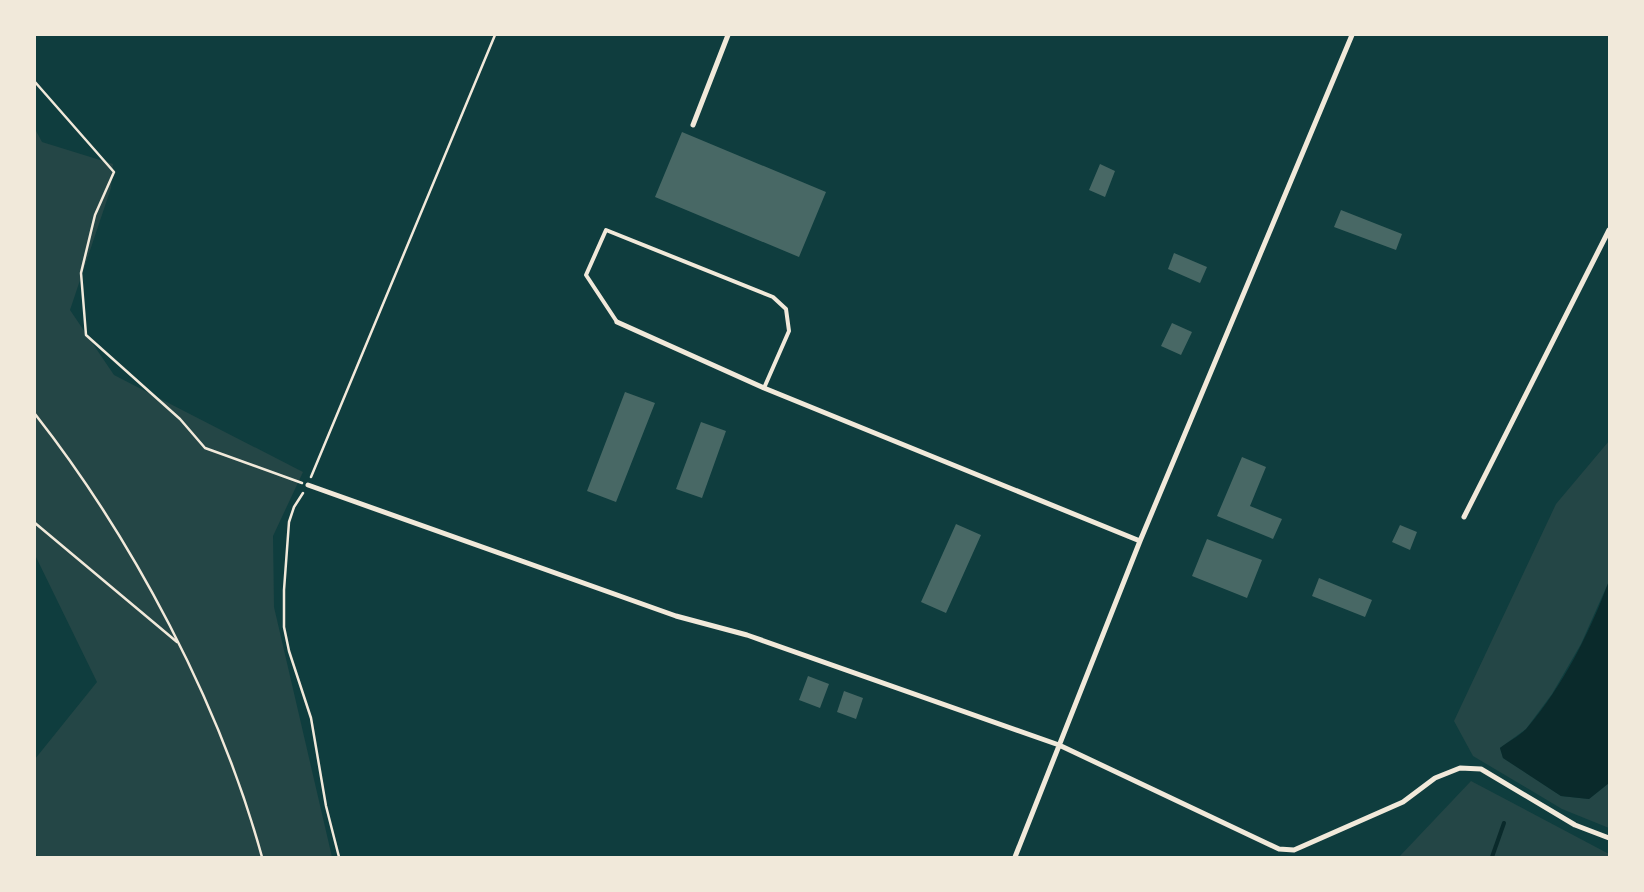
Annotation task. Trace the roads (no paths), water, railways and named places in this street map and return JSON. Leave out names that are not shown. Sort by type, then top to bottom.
[{"type":"street","points":[[693,125],[728,35]]},
{"type":"street","points":[[1015,857],[1140,540],[1352,35]]},
{"type":"street","points":[[1464,517],[1609,230]]},
{"type":"street","points":[[617,322],[764,388],[1140,540]]},
{"type":"street","points":[[308,485],[676,616],[747,635],[1059,745],[1279,849],[1294,850],[1403,802],[1435,778],[1460,768],[1481,769],[1575,825],[1609,838]]},
{"type":"street","points":[[1294,850],[1296,857]]},
{"type":"lane","points":[[617,322],[586,274],[606,230],[773,297],[786,309],[789,331],[764,388]]},
{"type":"waterway","points":[[1492,857],[1504,823]]}]
